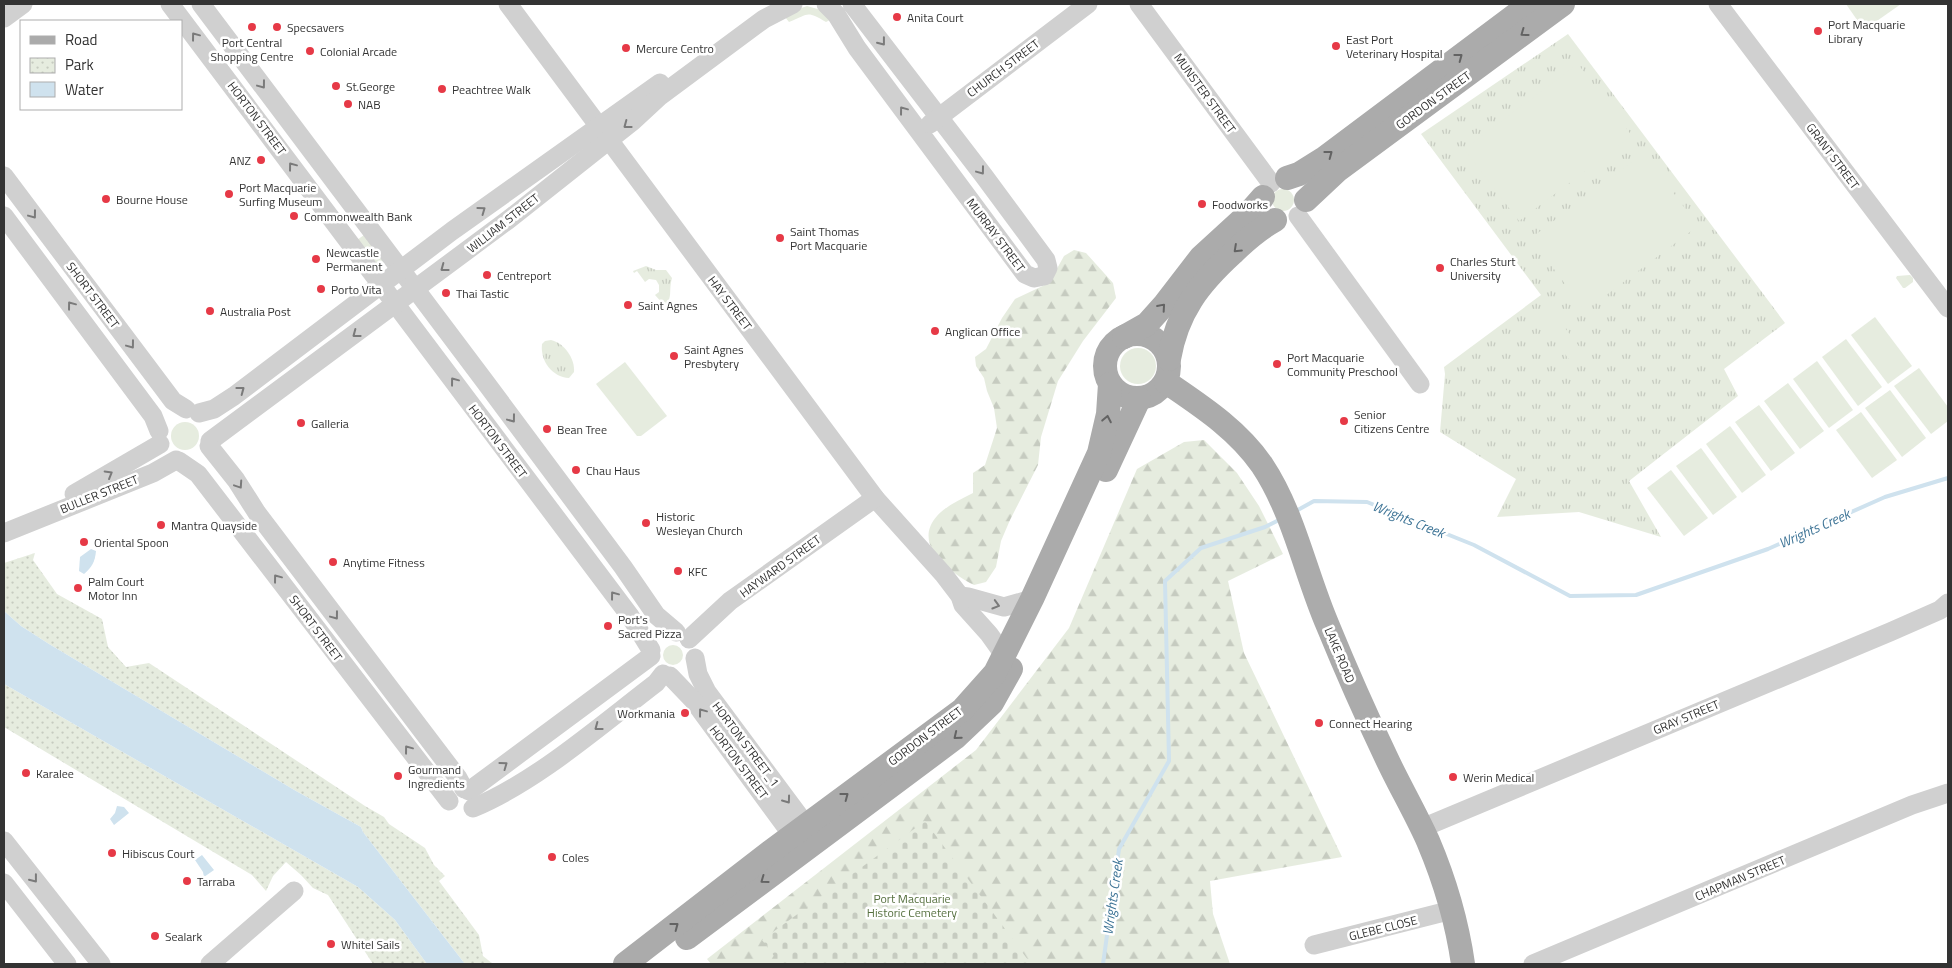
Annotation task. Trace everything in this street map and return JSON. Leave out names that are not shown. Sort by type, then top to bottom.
[{"type":"main road","name":"GORDON STREET","points":[[1124,337],[1146,324],[1201,257],[1248,214],[1273,186],[1299,174],[1323,159],[1530,4]]},
{"type":"main road","name":"GORDON STREET","points":[[1302,208],[1338,170],[1563,4]]},
{"type":"main road","points":[[1300,185],[1304,192],[1302,208],[1286,222],[1275,220],[1264,209],[1273,186],[1300,185]]},
{"type":"main road","points":[[1169,359],[1164,348],[1156,340],[1146,335],[1135,334],[1124,337],[1114,344],[1107,353],[1104,364],[1110,384],[1117,392],[1127,398],[1139,399],[1159,391],[1166,382],[1169,371],[1169,359],[1178,324],[1200,286],[1254,234],[1275,220]]},
{"type":"main road","name":"LAKE ROAD","points":[[1166,382],[1217,417],[1232,430],[1258,460],[1277,492],[1290,521],[1324,616],[1349,675],[1386,758],[1422,828],[1452,910],[1463,964]]},
{"type":"main road","name":"GORDON STREET","points":[[652,964],[962,710],[995,673],[1032,599],[1100,453],[1108,414],[1110,384]]},
{"type":"main road","name":"GORDON STREET","points":[[625,964],[805,839],[956,738],[992,703],[1033,629],[1139,399]]},
{"type":"street","points":[[4,18],[23,4]]},
{"type":"street","name":"HORTON STREET","points":[[170,4],[634,622],[651,653]]},
{"type":"street","name":"HORTON STREET","points":[[201,4],[452,337],[617,559],[656,615],[682,636]]},
{"type":"street","name":"HAY STREET","points":[[508,4],[875,498],[944,575],[960,596],[963,605],[989,634],[1004,655]]},
{"type":"street","name":"WILLIAM STREET","points":[[210,443],[508,220],[654,87],[764,4]]},
{"type":"street","name":"WILLIAM STREET","points":[[192,411],[214,409],[234,396],[452,232],[604,132],[633,121],[660,96],[764,19],[793,4]]},
{"type":"street","name":"MURRAY STREET","points":[[826,4],[836,14],[857,48],[1025,274],[1034,278],[1044,276],[1048,268],[1046,260],[852,4]]},
{"type":"street","name":"CHURCH STREET","points":[[919,132],[1088,4]]},
{"type":"street","name":"MUNSTER STREET","points":[[1139,4],[1273,186]]},
{"type":"street","name":"GRANT STREET","points":[[1718,4],[1945,295]]},
{"type":"street","name":"SHORT STREET","points":[[4,176],[173,401],[192,411]]},
{"type":"street","points":[[1302,208],[1420,384]]},
{"type":"street","name":"SHORT STREET","points":[[4,216],[153,416],[160,437]]},
{"type":"street","points":[[343,233],[350,237],[358,234],[363,228],[363,220]]},
{"type":"street","points":[[452,232],[447,239],[451,249],[457,251],[468,250]]},
{"type":"street","points":[[432,352],[432,345],[436,339],[452,337]]},
{"type":"street","points":[[177,410],[192,411],[206,420],[211,430],[210,443],[202,454],[188,461],[178,460],[164,450],[160,437],[162,422],[177,410]]},
{"type":"street","name":"BULLER STREET","points":[[22,525],[160,437]]},
{"type":"street","name":"SHORT STREET","points":[[210,443],[256,512],[458,778],[469,796]]},
{"type":"street","name":"SHORT STREET","points":[[178,460],[198,474],[449,801],[455,790],[469,796]]},
{"type":"street","name":"BULLER STREET","points":[[4,533],[178,460]]},
{"type":"street","name":"HAYWARD STREET","points":[[682,636],[875,498]]},
{"type":"street","points":[[239,526],[256,512]]},
{"type":"street","points":[[960,596],[968,596],[1004,607],[1032,599]]},
{"type":"street","name":"GRAY STREET","points":[[1422,828],[1890,632],[1940,610],[1948,603]]},
{"type":"street","points":[[666,634],[682,636],[694,646],[695,658],[688,671],[681,675],[667,675],[553,761],[513,788],[469,796],[651,653],[659,638],[666,634]]},
{"type":"street","points":[[651,653],[653,663],[667,675]]},
{"type":"street","name":"HORTON STREET_1","points":[[695,658],[698,674],[707,692],[805,839]]},
{"type":"street","name":"HORTON STREET","points":[[667,675],[693,700],[805,839]]},
{"type":"street","name":"CHAPMAN STREET","points":[[1533,964],[1912,805],[1948,793]]},
{"type":"street","points":[[4,841],[101,964]]},
{"type":"street","points":[[4,883],[67,964]]},
{"type":"street","points":[[210,964],[294,891]]},
{"type":"street","name":"GLEBE CLOSE","points":[[1314,945],[1452,910]]},
{"type":"green space","points":[[1846,4],[1901,4],[1864,30]]},
{"type":"green space","points":[[807,6],[821,10],[830,20],[826,22],[808,14],[789,22],[785,17],[787,13]]},
{"type":"green space","points":[[1568,34],[1785,323],[1724,369],[1738,396],[1629,481],[1661,537],[1579,512],[1497,517],[1516,479],[1440,432],[1444,367],[1541,295],[1421,134]]},
{"type":"green space","points":[[1578,64],[1632,136],[1519,221],[1464,149]]},
{"type":"green space","points":[[1644,153],[1698,226],[1585,311],[1531,238]]},
{"type":"green space","points":[[1283,189],[1291,192],[1294,200],[1291,208],[1283,211],[1275,208],[1272,200],[1275,192]]},
{"type":"green space","points":[[364,235],[385,260],[378,265],[357,240]]},
{"type":"green space","points":[[1074,250],[1086,253],[1113,283],[1116,298],[1083,341],[1058,381],[1041,437],[1038,465],[1001,541],[996,567],[986,582],[974,585],[945,566],[931,547],[929,537],[930,527],[941,512],[973,493],[973,473],[985,465],[997,428],[994,408],[984,378],[976,366],[975,357],[986,349],[1002,318],[1015,299],[1049,283],[1064,256]]},
{"type":"green space","points":[[646,266],[656,270],[666,270],[672,278],[670,298],[663,309],[664,305],[655,295],[659,292],[659,285],[656,280],[649,279],[645,282],[637,271],[634,273],[633,271]]},
{"type":"green space","points":[[1910,275],[1913,278],[1913,282],[1903,288],[1896,278],[1897,276]]},
{"type":"green space","points":[[1553,312],[1584,353],[1571,362],[1540,321]]},
{"type":"green space","points":[[1875,317],[1912,366],[1888,384],[1851,335]]},
{"type":"green space","points":[[1846,339],[1882,387],[1858,406],[1822,357]]},
{"type":"green space","points":[[551,340],[560,344],[571,357],[574,372],[569,378],[557,375],[545,362],[542,344],[545,341]]},
{"type":"green space","points":[[1138,348],[1145,349],[1151,353],[1155,359],[1155,373],[1151,379],[1145,383],[1138,384],[1131,383],[1125,379],[1121,373],[1120,366],[1121,359],[1125,353],[1131,349]]},
{"type":"green space","points":[[1817,361],[1853,410],[1829,428],[1793,379]]},
{"type":"green space","points":[[625,362],[667,416],[641,436],[637,436],[596,384]]},
{"type":"green space","points":[[1919,368],[1948,407],[1948,421],[1931,434],[1894,386]]},
{"type":"green space","points":[[1788,383],[1824,431],[1800,449],[1764,401]]},
{"type":"green space","points":[[1890,390],[1926,438],[1902,457],[1865,408]]},
{"type":"green space","points":[[1759,405],[1795,453],[1771,471],[1735,422]]},
{"type":"green space","points":[[1861,412],[1897,460],[1872,478],[1836,430]]},
{"type":"green space","points":[[185,422],[195,426],[199,436],[195,446],[185,450],[175,446],[171,436],[175,426]]},
{"type":"green space","points":[[1730,426],[1766,475],[1742,493],[1706,444]]},
{"type":"green space","points":[[1204,440],[1237,473],[1259,506],[1283,554],[1228,581],[1244,653],[1342,857],[1210,881],[1213,914],[1230,964],[711,964],[707,959],[976,750],[1069,628],[1137,469],[1184,442]]},
{"type":"green space","points":[[1701,448],[1737,497],[1713,515],[1676,466]]},
{"type":"green space","points":[[1671,470],[1708,518],[1684,536],[1647,488]]},
{"type":"green space","points":[[35,553],[33,560],[57,594],[102,619],[108,647],[126,667],[149,663],[384,817],[389,824],[425,848],[434,865],[445,876],[439,881],[479,935],[483,956],[493,964],[465,964],[361,827],[296,791],[49,644],[21,626],[4,611],[4,563]]},
{"type":"green space","points":[[673,645],[680,648],[683,655],[680,662],[673,665],[666,662],[663,655],[666,648]]},
{"type":"green space","points":[[4,684],[358,887],[395,920],[427,964],[373,964],[328,895],[313,888],[286,862],[273,876],[266,891],[252,875],[4,727]]},
{"type":"green space","name":"Port Macquarie Historic Cemetery","points":[[925,821],[1031,964],[780,964],[762,940]]},
{"type":"water","points":[[91,549],[96,551],[95,558],[91,567],[84,574],[79,571],[80,557]]},
{"type":"water","points":[[4,611],[21,626],[49,644],[296,791],[361,827],[465,964],[427,964],[395,920],[358,887],[4,684]]},
{"type":"water","points":[[117,806],[124,807],[129,813],[114,825],[110,819],[115,813]]},
{"type":"water","points":[[202,855],[214,870],[204,877],[195,860]]},
{"type":"waterway","name":"Wrights Creek","points":[[1296,511],[1314,501],[1367,502],[1474,545],[1570,596],[1636,595],[1768,549],[1885,497],[1948,478]]},
{"type":"waterway","name":"Wrights Creek","points":[[1103,964],[1119,849],[1169,761],[1165,581],[1201,548],[1265,527],[1281,519]]},
{"type":"place","name":"Anita Court","points":[[897,17]]},
{"type":"place","name":"Port Central Shopping Centre","points":[[252,27]]},
{"type":"place","name":"Specsavers","points":[[277,27]]},
{"type":"place","name":"Port Macquarie Library","points":[[1818,31]]},
{"type":"place","name":"East Port Veterinary Hospital","points":[[1336,46]]},
{"type":"place","name":"Mercure Centro","points":[[626,48]]},
{"type":"place","name":"Colonial Arcade","points":[[310,51]]},
{"type":"place","name":"St.George","points":[[336,86]]},
{"type":"place","name":"Peachtree Walk","points":[[442,89]]},
{"type":"place","name":"NAB","points":[[348,104]]},
{"type":"place","name":"ANZ","points":[[261,160]]},
{"type":"place","name":"Port Macquarie Surfing Museum","points":[[229,194]]},
{"type":"place","name":"Bourne House","points":[[106,199]]},
{"type":"place","name":"Foodworks","points":[[1202,204]]},
{"type":"place","name":"Commonwealth Bank","points":[[294,216]]},
{"type":"place","name":"Saint Thomas Port Macquarie","points":[[780,238]]},
{"type":"place","name":"Newcastle Permanent","points":[[316,259]]},
{"type":"place","name":"Charles Sturt University","points":[[1440,268]]},
{"type":"place","name":"Centreport","points":[[487,275]]},
{"type":"place","name":"Porto Vita","points":[[321,289]]},
{"type":"place","name":"Thai Tastic","points":[[446,293]]},
{"type":"place","name":"Saint Agnes","points":[[628,305]]},
{"type":"place","name":"Australia Post","points":[[210,311]]},
{"type":"place","name":"Anglican Office","points":[[935,331]]},
{"type":"place","name":"Saint Agnes Presbytery","points":[[674,356]]},
{"type":"place","name":"Port Macquarie Community Preschool","points":[[1277,364]]},
{"type":"place","name":"Senior Citizens Centre","points":[[1344,421]]},
{"type":"place","name":"Galleria","points":[[301,423]]},
{"type":"place","name":"Bean Tree","points":[[547,429]]},
{"type":"place","name":"Chau Haus","points":[[576,470]]},
{"type":"place","name":"Historic Wesleyan Church","points":[[646,523]]},
{"type":"place","name":"Mantra Quayside","points":[[161,525]]},
{"type":"place","name":"Oriental Spoon","points":[[84,542]]},
{"type":"place","name":"Anytime Fitness","points":[[333,562]]},
{"type":"place","name":"KFC","points":[[678,571]]},
{"type":"place","name":"Palm Court Motor Inn","points":[[78,588]]},
{"type":"place","name":"Port's Sacred Pizza","points":[[608,626]]},
{"type":"place","name":"Workmania","points":[[685,713]]},
{"type":"place","name":"Connect Hearing","points":[[1319,723]]},
{"type":"place","name":"Karalee","points":[[26,773]]},
{"type":"place","name":"Gourmand Ingredients","points":[[398,776]]},
{"type":"place","name":"Werin Medical","points":[[1453,777]]},
{"type":"place","name":"Hibiscus Court","points":[[112,853]]},
{"type":"place","name":"Coles","points":[[552,857]]},
{"type":"place","name":"Tarraba","points":[[187,881]]},
{"type":"place","name":"Sealark","points":[[155,936]]},
{"type":"place","name":"Whitel Sails","points":[[331,944]]}]
